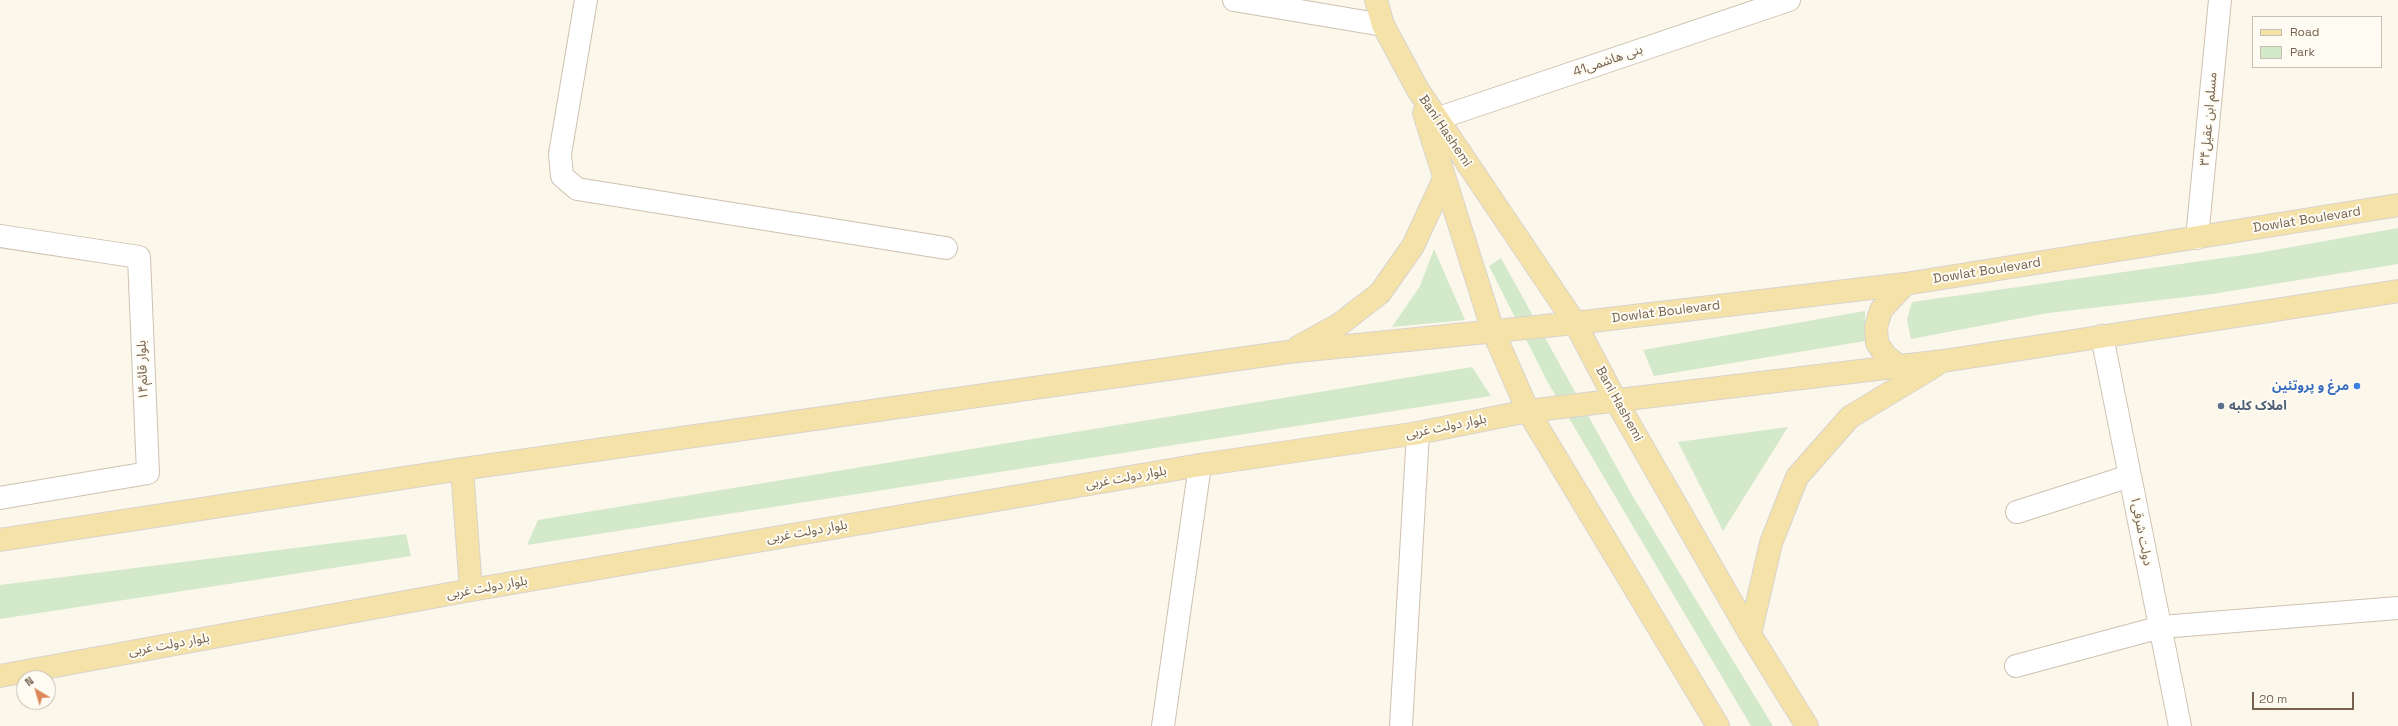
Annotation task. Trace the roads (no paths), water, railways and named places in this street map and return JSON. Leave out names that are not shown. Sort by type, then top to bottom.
[{"type":"main road","name":"Bani Hashemi","points":[[1376,0],[1383,25],[1418,90],[1432,121],[1575,323],[1615,399],[1750,634],[1807,726]]},
{"type":"main road","name":"Bani Hashemi","points":[[1432,121],[1444,179],[1493,331],[1528,411],[1718,726]]},
{"type":"main road","points":[[1288,352],[1340,324],[1380,293],[1413,246],[1444,179]]},
{"type":"main road","name":"Dowlat Boulevard","points":[[1575,323],[1905,284],[2398,205]]},
{"type":"main road","points":[[1905,284],[1881,310],[1876,327],[1877,343],[1886,356],[1899,366],[1943,361]]},
{"type":"main road","points":[[1615,399],[1943,361],[2398,291]]},
{"type":"main road","points":[[0,540],[462,469],[1288,352],[1575,323]]},
{"type":"main road","points":[[1750,634],[1771,543],[1798,477],[1850,417],[1943,361]]},
{"type":"main road","name":"بلوار دولت غربی","points":[[0,676],[471,590],[1200,465],[1418,433],[1528,411],[1615,399]]},
{"type":"main road","points":[[462,469],[471,590]]},
{"type":"street","points":[[586,0],[560,154],[562,176],[577,189],[946,248]]},
{"type":"street","points":[[1234,0],[1383,25]]},
{"type":"street","name":"بنی هاشمی41","points":[[1432,121],[1788,0]]},
{"type":"street","name":"مسلم ابن عقیل۳۴","points":[[2197,238],[2220,0]]},
{"type":"street","name":"بلوار قائم۱۴","points":[[0,236],[139,257],[148,472],[0,498]]},
{"type":"street","name":"۱دولت شرقی","points":[[2102,336],[2180,726]]},
{"type":"street","points":[[1401,726],[1418,433]]},
{"type":"street","points":[[1163,726],[1200,465]]},
{"type":"street","points":[[2017,512],[2130,476]]},
{"type":"street","points":[[2016,666],[2160,627],[2398,608]]},
{"type":"place","name":"مرغ و پروتئین","points":[[2357,386]]},
{"type":"place","name":"املاک کلبه","points":[[2221,406]]}]
